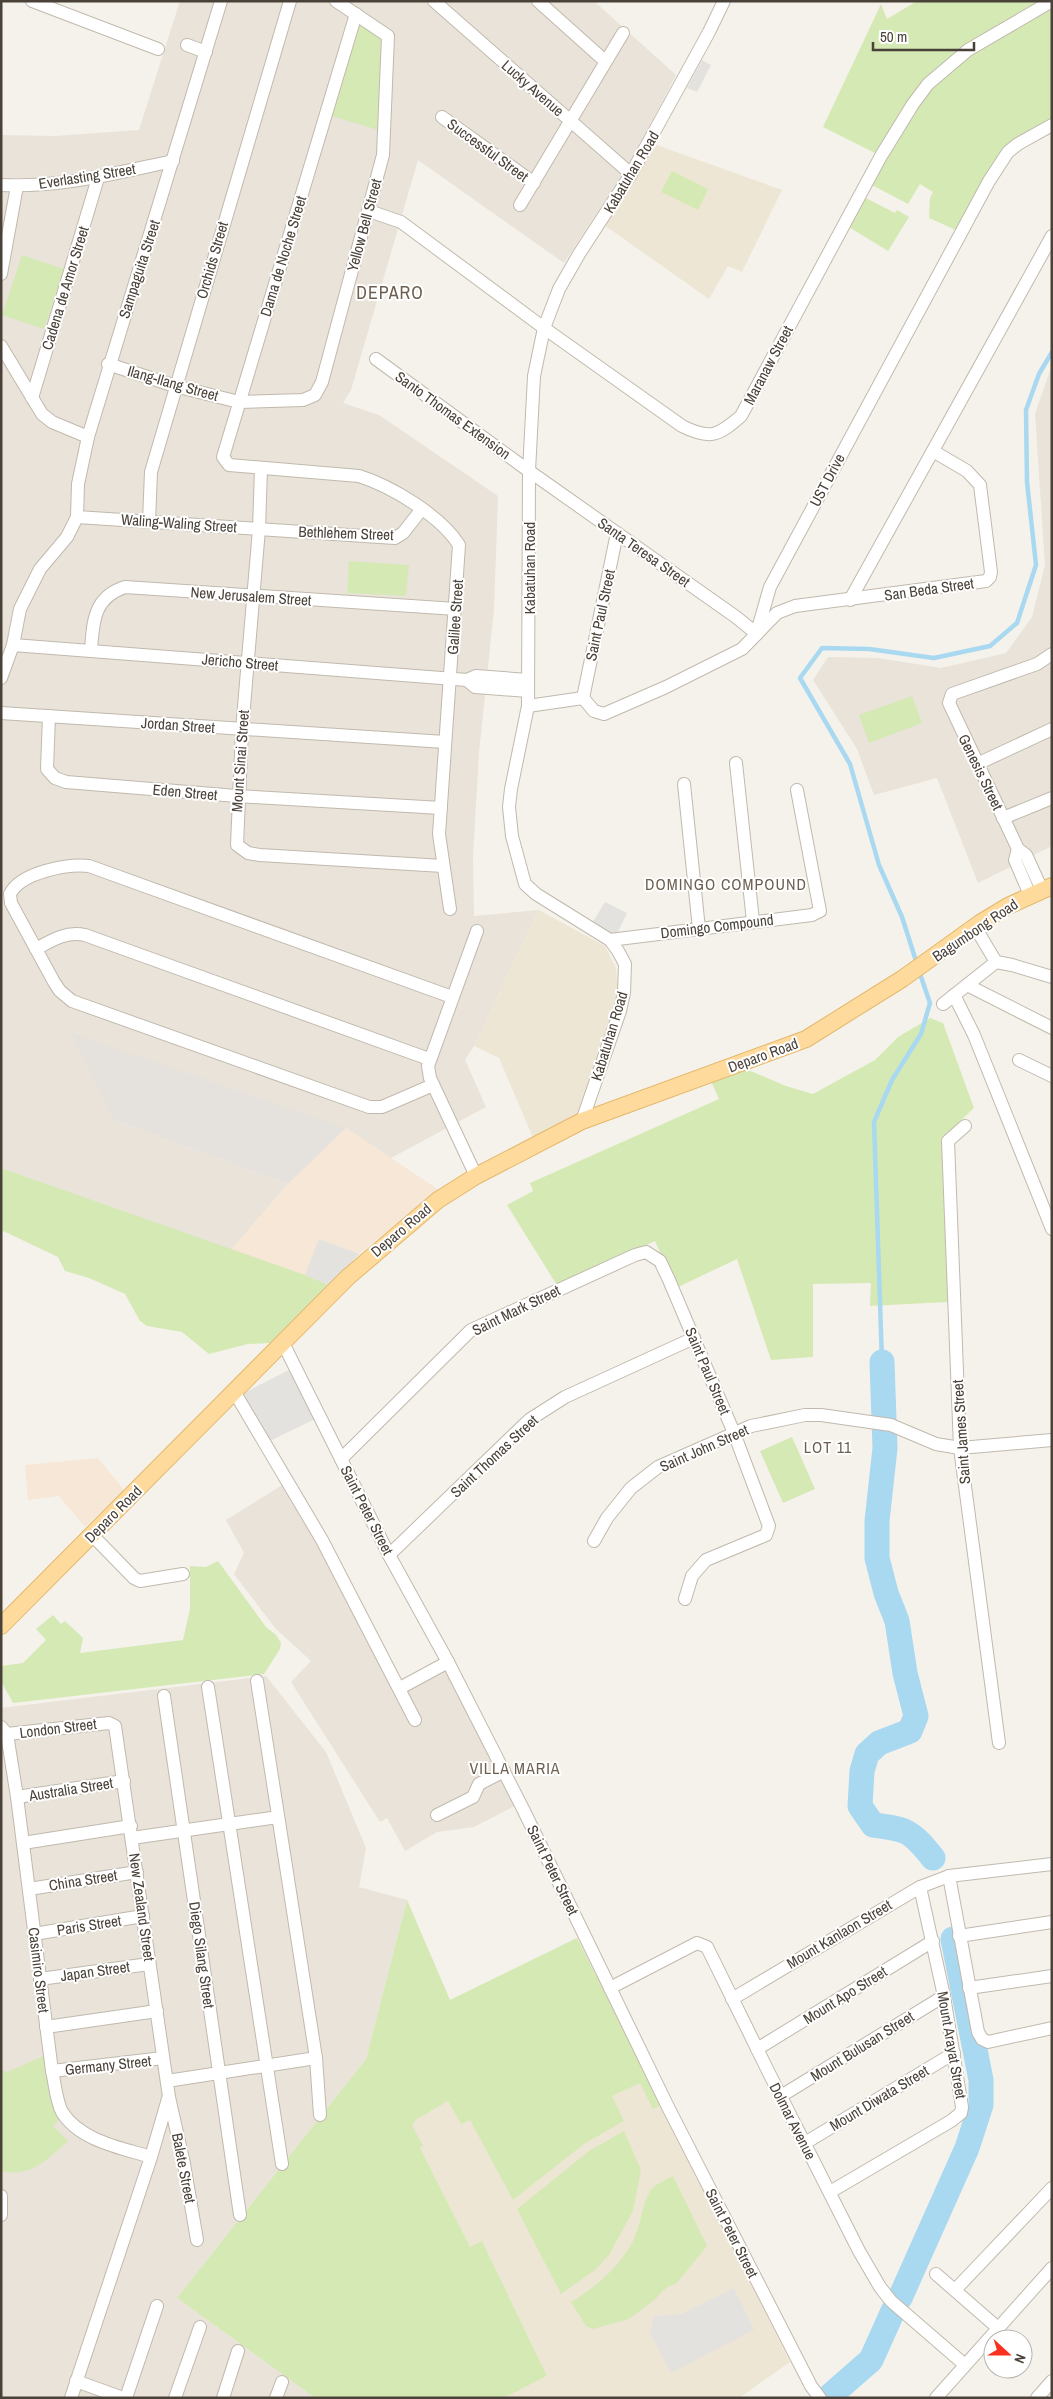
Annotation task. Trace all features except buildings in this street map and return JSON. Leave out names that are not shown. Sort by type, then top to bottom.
[{"type":"main road","name":"Bagumbong Road","points":[[902,979],[975,927],[1041,890]]},
{"type":"main road","name":"Deparo Road","points":[[1,1626],[235,1393],[348,1276],[438,1200],[476,1176],[582,1121],[806,1039],[902,979]]},
{"type":"street","points":[[32,1],[158,49]]},
{"type":"street","name":"Sampaguita Street","points":[[77,518],[78,484],[88,437],[108,364],[173,161],[221,1]]},
{"type":"street","name":"Orchids Street","points":[[149,521],[150,472],[290,1]]},
{"type":"street","name":"Yellow Bell Street","points":[[239,402],[303,400],[315,395],[322,382],[383,155],[388,36],[336,1]]},
{"type":"street","name":"Lucky Avenue","points":[[434,1],[632,174]]},
{"type":"street","points":[[538,1],[605,61]]},
{"type":"street","name":"Kabatuhan Road","points":[[582,1121],[620,1011],[624,993],[625,964],[610,940],[536,894],[525,884],[512,836],[509,807],[528,706],[529,471],[534,376],[544,328],[568,271],[632,174],[724,1]]},
{"type":"street","name":"Maranaw Street","points":[[369,211],[401,222],[544,328],[682,426],[699,434],[712,435],[726,429],[741,416],[881,156],[913,104],[928,84],[968,50],[1052,1]]},
{"type":"street","name":"Dama de Noche Street","points":[[261,469],[229,465],[224,457],[356,14]]},
{"type":"street","points":[[520,205],[623,33]]},
{"type":"street","points":[[187,45],[206,52]]},
{"type":"street","name":"Successful Street","points":[[442,117],[534,182]]},
{"type":"street","name":"UST Drive","points":[[757,634],[770,587],[989,180],[1008,152],[1018,144],[1052,125]]},
{"type":"street","name":"Everlasting Street","points":[[1,185],[17,186],[98,178],[173,161]]},
{"type":"street","name":"Cadena de Amor Street","points":[[32,398],[98,178]]},
{"type":"street","points":[[1,274],[17,186]]},
{"type":"street","points":[[850,600],[1050,242]]},
{"type":"street","points":[[1,346],[42,414],[52,422],[88,437]]},
{"type":"street","name":"Santo Thomas Extension","points":[[376,358],[529,471]]},
{"type":"street","name":"Ilang-Ilang Street","points":[[108,364],[175,386],[239,402]]},
{"type":"street","name":"San Beda Street","points":[[757,634],[777,613],[795,606],[980,582],[990,577],[980,485],[967,471],[933,451]]},
{"type":"street","name":"Galilee Street","points":[[261,469],[359,476],[376,482],[404,497],[453,535],[459,545],[439,834],[450,909]]},
{"type":"street","name":"Mount Sinai Street","points":[[261,469],[259,528],[237,796],[237,845],[248,852],[443,866]]},
{"type":"street","name":"Santa Teresa Street","points":[[529,471],[736,617],[757,634]]},
{"type":"street","name":"Bethlehem Street","points":[[259,528],[395,538],[403,533],[421,510]]},
{"type":"street","name":"Waling-Waling Street","points":[[77,518],[99,517],[259,528]]},
{"type":"street","points":[[1,678],[13,644],[20,609],[40,569],[67,537],[77,518]]},
{"type":"street","name":"Saint Paul Street","points":[[583,698],[617,533]]},
{"type":"street","name":"New Jerusalem Street","points":[[91,650],[98,607],[111,591],[125,587],[456,609]]},
{"type":"street","points":[[528,706],[583,698],[594,711],[604,714],[666,687],[742,650],[757,634]]},
{"type":"street","name":"Jericho Street","points":[[13,644],[467,680],[475,687],[528,686]]},
{"type":"street","name":"Genesis Street","points":[[1041,890],[1015,860],[1018,849],[949,703],[952,694],[1037,664],[1052,654]]},
{"type":"street","name":"Jordan Street","points":[[1,713],[445,742]]},
{"type":"street","name":"Eden Street","points":[[49,716],[47,769],[55,778],[66,782],[237,796],[440,808]]},
{"type":"street","points":[[977,764],[1052,729]]},
{"type":"street","points":[[736,762],[752,921]]},
{"type":"street","points":[[684,784],[699,929]]},
{"type":"street","name":"Domingo Compound","points":[[610,940],[812,915],[821,909],[797,790]]},
{"type":"street","points":[[1003,818],[1052,798]]},
{"type":"street","points":[[433,1084],[382,1107],[363,1105],[72,1001],[60,991],[11,903],[10,894],[12,890],[30,878],[48,870],[69,865],[89,866],[452,997]]},
{"type":"street","points":[[975,927],[996,962],[1052,977]]},
{"type":"street","points":[[476,1176],[428,1073],[429,1059],[477,931]]},
{"type":"street","points":[[36,949],[62,935],[77,933],[85,935],[429,1059]]},
{"type":"street","points":[[943,1004],[996,962]]},
{"type":"street","points":[[967,985],[1052,1028]]},
{"type":"street","points":[[954,995],[974,1036],[1052,1229]]},
{"type":"street","points":[[1019,1060],[1052,1076]]},
{"type":"street","name":"Saint James Street","points":[[965,1126],[948,1141],[960,1448],[999,1743]]},
{"type":"street","name":"Saint Paul Street","points":[[646,1252],[660,1261],[694,1338],[734,1433],[769,1531],[766,1535],[706,1560],[692,1576],[685,1598]]},
{"type":"street","name":"Saint Mark Street","points":[[341,1458],[471,1330],[635,1255],[646,1252]]},
{"type":"street","name":"Saint Thomas Street","points":[[389,1556],[529,1420],[565,1397],[694,1338]]},
{"type":"street","name":"Saint Peter Street","points":[[283,1343],[389,1556],[448,1662],[504,1771],[764,2297],[820,2398]]},
{"type":"street","points":[[235,1393],[322,1540],[415,1720]]},
{"type":"street","name":"Saint John Street","points":[[594,1541],[607,1518],[631,1488],[658,1467],[752,1426],[805,1415],[821,1415],[892,1425],[936,1444],[960,1448],[1052,1440]]},
{"type":"street","points":[[92,1535],[134,1578],[140,1580],[183,1574]]},
{"type":"street","points":[[400,1688],[448,1662]]},
{"type":"street","points":[[257,1681],[316,2058],[320,2115]]},
{"type":"street","points":[[208,1687],[282,2164]]},
{"type":"street","name":"Diego Silang Street","points":[[164,1696],[240,2215]]},
{"type":"street","name":"London Street","points":[[4,1731],[109,1722]]},
{"type":"street","name":"New Zealand Street","points":[[109,1722],[116,1726],[169,2097]]},
{"type":"street","name":"Casimiro Street","points":[[4,1731],[17,1797],[52,2071],[62,2112],[73,2125],[86,2135],[151,2157]]},
{"type":"street","points":[[437,1815],[473,1797],[479,1784],[504,1771]]},
{"type":"street","name":"Australia Street","points":[[17,1797],[124,1781]]},
{"type":"street","points":[[23,1843],[131,1832],[184,1831],[278,1817]]},
{"type":"street","name":"Mount Kanlaon Street","points":[[732,1999],[920,1887],[949,1876],[1052,1864]]},
{"type":"street","name":"China Street","points":[[29,1889],[137,1872]]},
{"type":"street","points":[[949,1876],[968,1988],[978,2032],[982,2039],[988,2042],[1052,2028]]},
{"type":"street","name":"Mount Arayat Street","points":[[830,2192],[957,2117],[962,2107],[944,1996],[920,1887]]},
{"type":"street","name":"Paris Street","points":[[34,1934],[143,1916]]},
{"type":"street","points":[[959,1936],[1052,1922]]},
{"type":"street","name":"Mount Apo Street","points":[[757,2049],[932,1941]]},
{"type":"street","name":"Dolmar Avenue","points":[[610,1988],[700,1943],[709,1949],[732,1999],[859,2251],[891,2301],[965,2365]]},
{"type":"street","name":"Japan Street","points":[[40,1979],[149,1964]]},
{"type":"street","points":[[968,1988],[1052,1976]]},
{"type":"street","name":"Mount Bulusan Street","points":[[781,2096],[944,1996]]},
{"type":"street","points":[[46,2027],[157,2011]]},
{"type":"street","name":"Mount Diwata Street","points":[[805,2143],[954,2053]]},
{"type":"street","name":"Germany Street","points":[[52,2071],[163,2058]]},
{"type":"street","points":[[166,2082],[316,2058]]},
{"type":"street","points":[[71,2398],[169,2097]]},
{"type":"street","name":"Balete Street","points":[[169,2097],[184,2164],[197,2240]]},
{"type":"street","points":[[955,2290],[1052,2188]]},
{"type":"street","points":[[1,2196],[1,2215]]},
{"type":"street","points":[[936,2398],[1052,2268]]},
{"type":"street","points":[[936,2274],[998,2328]]},
{"type":"street","points":[[76,2382],[124,2398],[157,2306]]},
{"type":"street","points":[[175,2398],[200,2327]]},
{"type":"street","points":[[223,2398],[238,2351]]},
{"type":"street","points":[[1037,2398],[1052,2381]]},
{"type":"street","points":[[276,2398],[282,2382]]},
{"type":"shaded area","points":[[180,1],[594,1],[676,75],[630,163],[564,263],[418,160],[351,390],[343,403],[379,415],[498,496],[494,609],[479,753],[473,856],[474,916],[539,910],[474,1046],[465,1060],[486,1107],[391,1158],[346,1128],[114,1120],[288,1184],[231,1250],[1,1168],[1,135],[55,136],[139,130]]},
{"type":"shaded area","points":[[702,60],[711,65],[697,92],[687,88]]},
{"type":"shaded area","points":[[654,144],[782,190],[742,272],[728,266],[709,299],[604,225]]},
{"type":"shaded area","points":[[1052,365],[1052,846],[978,883],[937,778],[874,795],[857,749],[813,680],[828,657],[878,658],[941,668],[1006,653],[1032,617],[1045,565],[1035,414]]},
{"type":"shaded area","points":[[605,902],[627,913],[617,934],[612,937],[591,925]]},
{"type":"shaded area","points":[[539,910],[605,946],[616,968],[618,992],[579,1119],[534,1140],[499,1058],[474,1046]]},
{"type":"shaded area","points":[[71,1033],[346,1128],[288,1184],[114,1120]]},
{"type":"shaded area","points":[[346,1128],[439,1190],[359,1254],[329,1285],[231,1250],[288,1184]]},
{"type":"shaded area","points":[[319,1239],[359,1254],[329,1285],[305,1275]]},
{"type":"shaded area","points":[[289,1370],[315,1419],[270,1441],[242,1394]]},
{"type":"shaded area","points":[[98,1458],[124,1490],[85,1527],[59,1496],[28,1500],[25,1465]]},
{"type":"shaded area","points":[[284,1484],[404,1691],[446,1666],[517,1805],[474,1827],[437,1832],[405,1851],[387,1818],[380,1822],[291,1682],[311,1661],[275,1628],[234,1574],[244,1553],[226,1520]]},
{"type":"shaded area","points":[[266,1676],[326,1752],[366,1848],[359,1887],[407,1900],[366,2059],[177,2298],[315,2398],[1,2398],[1,1708]]},
{"type":"shaded area","points":[[407,1900],[450,2000],[577,1938],[790,2362],[739,2398],[504,2398],[547,2376],[482,2242],[470,2248],[409,2128]]},
{"type":"shaded area","points":[[734,2288],[754,2330],[671,2373],[650,2333],[654,2316],[681,2314]]},
{"type":"green space","points":[[917,1],[1052,1],[950,64],[881,156],[823,127],[881,4],[887,19]]},
{"type":"green space","points":[[1052,6],[1052,120],[1026,135],[958,231],[929,218],[930,198],[933,192],[920,184],[908,204],[870,184],[931,86],[972,51]]},
{"type":"green space","points":[[357,17],[386,37],[382,131],[328,115]]},
{"type":"green space","points":[[672,171],[708,189],[698,210],[661,192]]},
{"type":"green space","points":[[862,196],[895,213],[897,210],[909,217],[888,251],[849,227]]},
{"type":"green space","points":[[22,255],[64,269],[44,329],[2,315]]},
{"type":"green space","points":[[349,561],[409,565],[406,596],[347,593]]},
{"type":"green space","points":[[912,696],[922,723],[869,743],[859,715]]},
{"type":"green space","points":[[930,1018],[943,1023],[974,1108],[943,1137],[948,1302],[870,1306],[871,1283],[813,1284],[813,1357],[771,1360],[737,1259],[676,1288],[655,1241],[558,1287],[507,1205],[533,1191],[530,1183],[719,1099],[709,1077],[741,1067],[786,1086],[813,1094],[875,1060],[898,1037]]},
{"type":"green space","points":[[1,1168],[329,1285],[270,1343],[248,1344],[209,1354],[182,1332],[147,1326],[140,1321],[125,1294],[89,1278],[65,1271],[58,1257],[1,1230]]},
{"type":"green space","points":[[792,1437],[815,1489],[783,1503],[760,1451]]},
{"type":"green space","points":[[218,1561],[266,1627],[276,1635],[281,1643],[280,1649],[264,1674],[13,1703],[1,1681],[1,1666],[23,1663],[46,1640],[36,1629],[53,1615],[61,1624],[65,1621],[83,1638],[80,1653],[183,1640],[190,1609],[190,1566],[206,1567]]},
{"type":"green space","points":[[407,1900],[450,2000],[577,1938],[662,2105],[653,2109],[640,2083],[612,2096],[624,2121],[584,2144],[513,2200],[470,2120],[461,2124],[448,2101],[417,2119],[412,2125],[423,2146],[420,2148],[470,2247],[482,2241],[547,2376],[504,2398],[315,2398],[177,2298],[366,2059]]},
{"type":"green space","points":[[46,2055],[61,2117],[53,2126],[68,2141],[38,2166],[21,2172],[1,2171],[1,2070],[7,2072]]},
{"type":"green space","points":[[624,2131],[641,2170],[633,2211],[609,2255],[595,2270],[561,2294],[517,2209],[589,2151]]},
{"type":"green space","points":[[673,2176],[707,2246],[677,2283],[666,2288],[653,2301],[629,2319],[593,2329],[586,2326],[571,2302],[598,2283],[620,2261],[635,2237],[650,2191],[657,2184]]},
{"type":"waterway","points":[[917,964],[902,917],[879,865],[850,764],[800,678],[822,648],[869,649],[934,658],[990,646],[1017,623],[1036,565],[1027,482],[1026,410],[1039,374],[1052,352]]},
{"type":"waterway","points":[[882,1362],[874,1122],[892,1080],[921,1034],[930,1003],[919,971]]},
{"type":"waterway","points":[[882,1362],[885,1448],[877,1521],[877,1558],[886,1593],[897,1621],[905,1673],[916,1716],[910,1731],[879,1743],[867,1754],[862,1771],[860,1806],[873,1825],[894,1828],[908,1833],[933,1858]]},
{"type":"waterway","points":[[900,2298],[967,2148],[981,2105],[981,2080],[953,1939]]},
{"type":"waterway","points":[[831,2395],[871,2360],[893,2311]]},
{"type":"district","name":"DEPARO","points":[[390,292]]},
{"type":"district","name":"DOMINGO COMPOUND","points":[[726,884]]},
{"type":"district","name":"LOT 11","points":[[828,1447]]},
{"type":"district","name":"VILLA MARIA","points":[[515,1768]]}]
